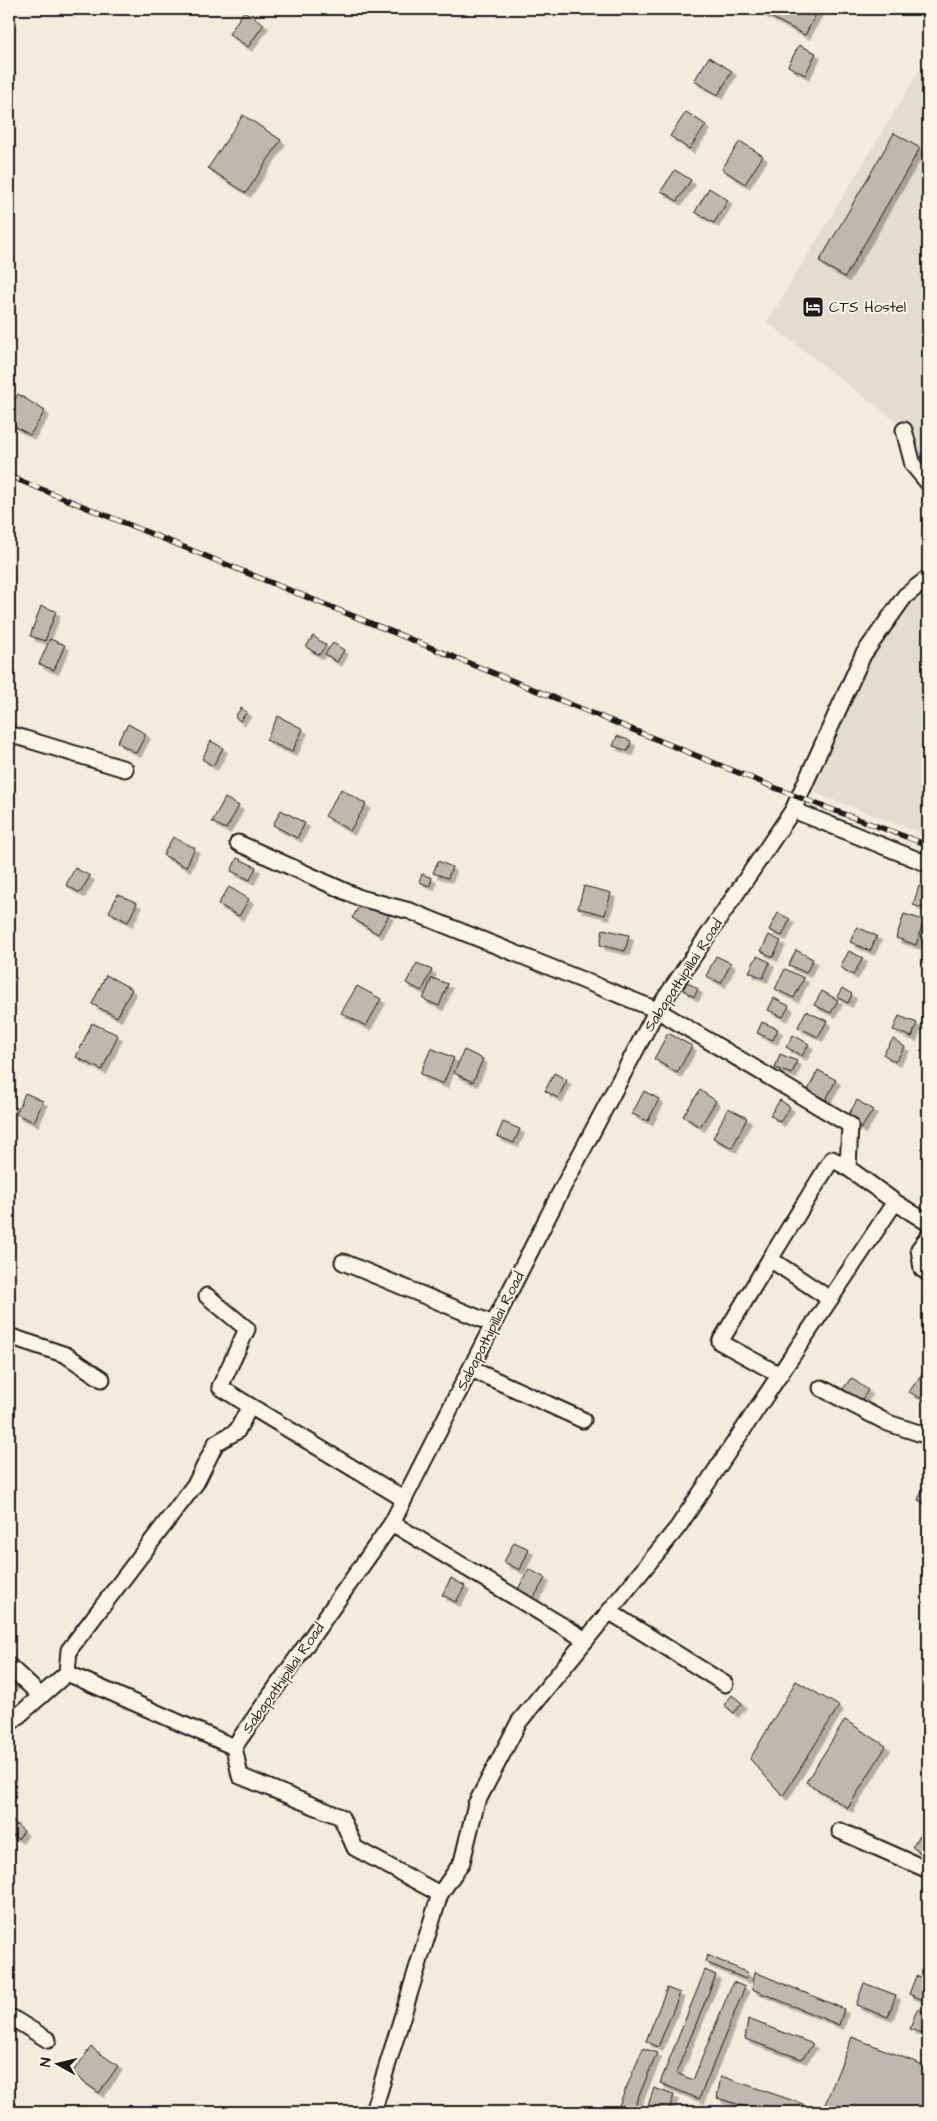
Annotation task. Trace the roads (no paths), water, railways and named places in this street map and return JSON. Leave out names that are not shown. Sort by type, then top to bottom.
[{"type":"street","points":[[904,430],[913,465],[928,484]]},
{"type":"street","name":"Sabapathipillai Road","points":[[67,1673],[234,1747],[392,1523],[493,1324],[657,1010],[793,810],[863,655],[905,596],[928,578]]},
{"type":"street","points":[[9,734],[125,769]]},
{"type":"street","points":[[793,810],[928,864]]},
{"type":"street","points":[[238,843],[360,898],[410,911],[657,1010],[850,1125],[848,1168]]},
{"type":"street","points":[[780,1374],[720,1342],[832,1159],[848,1168],[894,1202],[928,1222]]},
{"type":"street","points":[[373,2112],[440,1894],[462,1862],[476,1804],[519,1722],[678,1527],[894,1202]]},
{"type":"street","points":[[928,1237],[919,1249],[922,1269],[928,1273]]},
{"type":"street","points":[[770,1259],[830,1299]]},
{"type":"street","points":[[343,1262],[493,1324]]},
{"type":"street","points":[[207,1296],[247,1329],[220,1387],[404,1498]]},
{"type":"street","points":[[9,1336],[66,1355],[102,1379]]},
{"type":"street","points":[[470,1369],[583,1420]]},
{"type":"street","points":[[821,1388],[888,1423],[928,1436]]},
{"type":"street","points":[[9,1724],[67,1673],[69,1650],[196,1483],[216,1443],[237,1431],[250,1406]]},
{"type":"street","points":[[392,1523],[586,1640]]},
{"type":"street","points":[[610,1612],[725,1684]]},
{"type":"street","points":[[9,1666],[40,1696]]},
{"type":"street","points":[[234,1747],[240,1776],[341,1817],[355,1848],[440,1894]]},
{"type":"street","points":[[840,1831],[928,1870]]},
{"type":"street","points":[[9,2016],[48,2040]]},
{"type":"railway","points":[[9,476],[798,797],[928,845]]},
{"type":"place","name":"CTS Hostel","points":[[813,307]]}]
